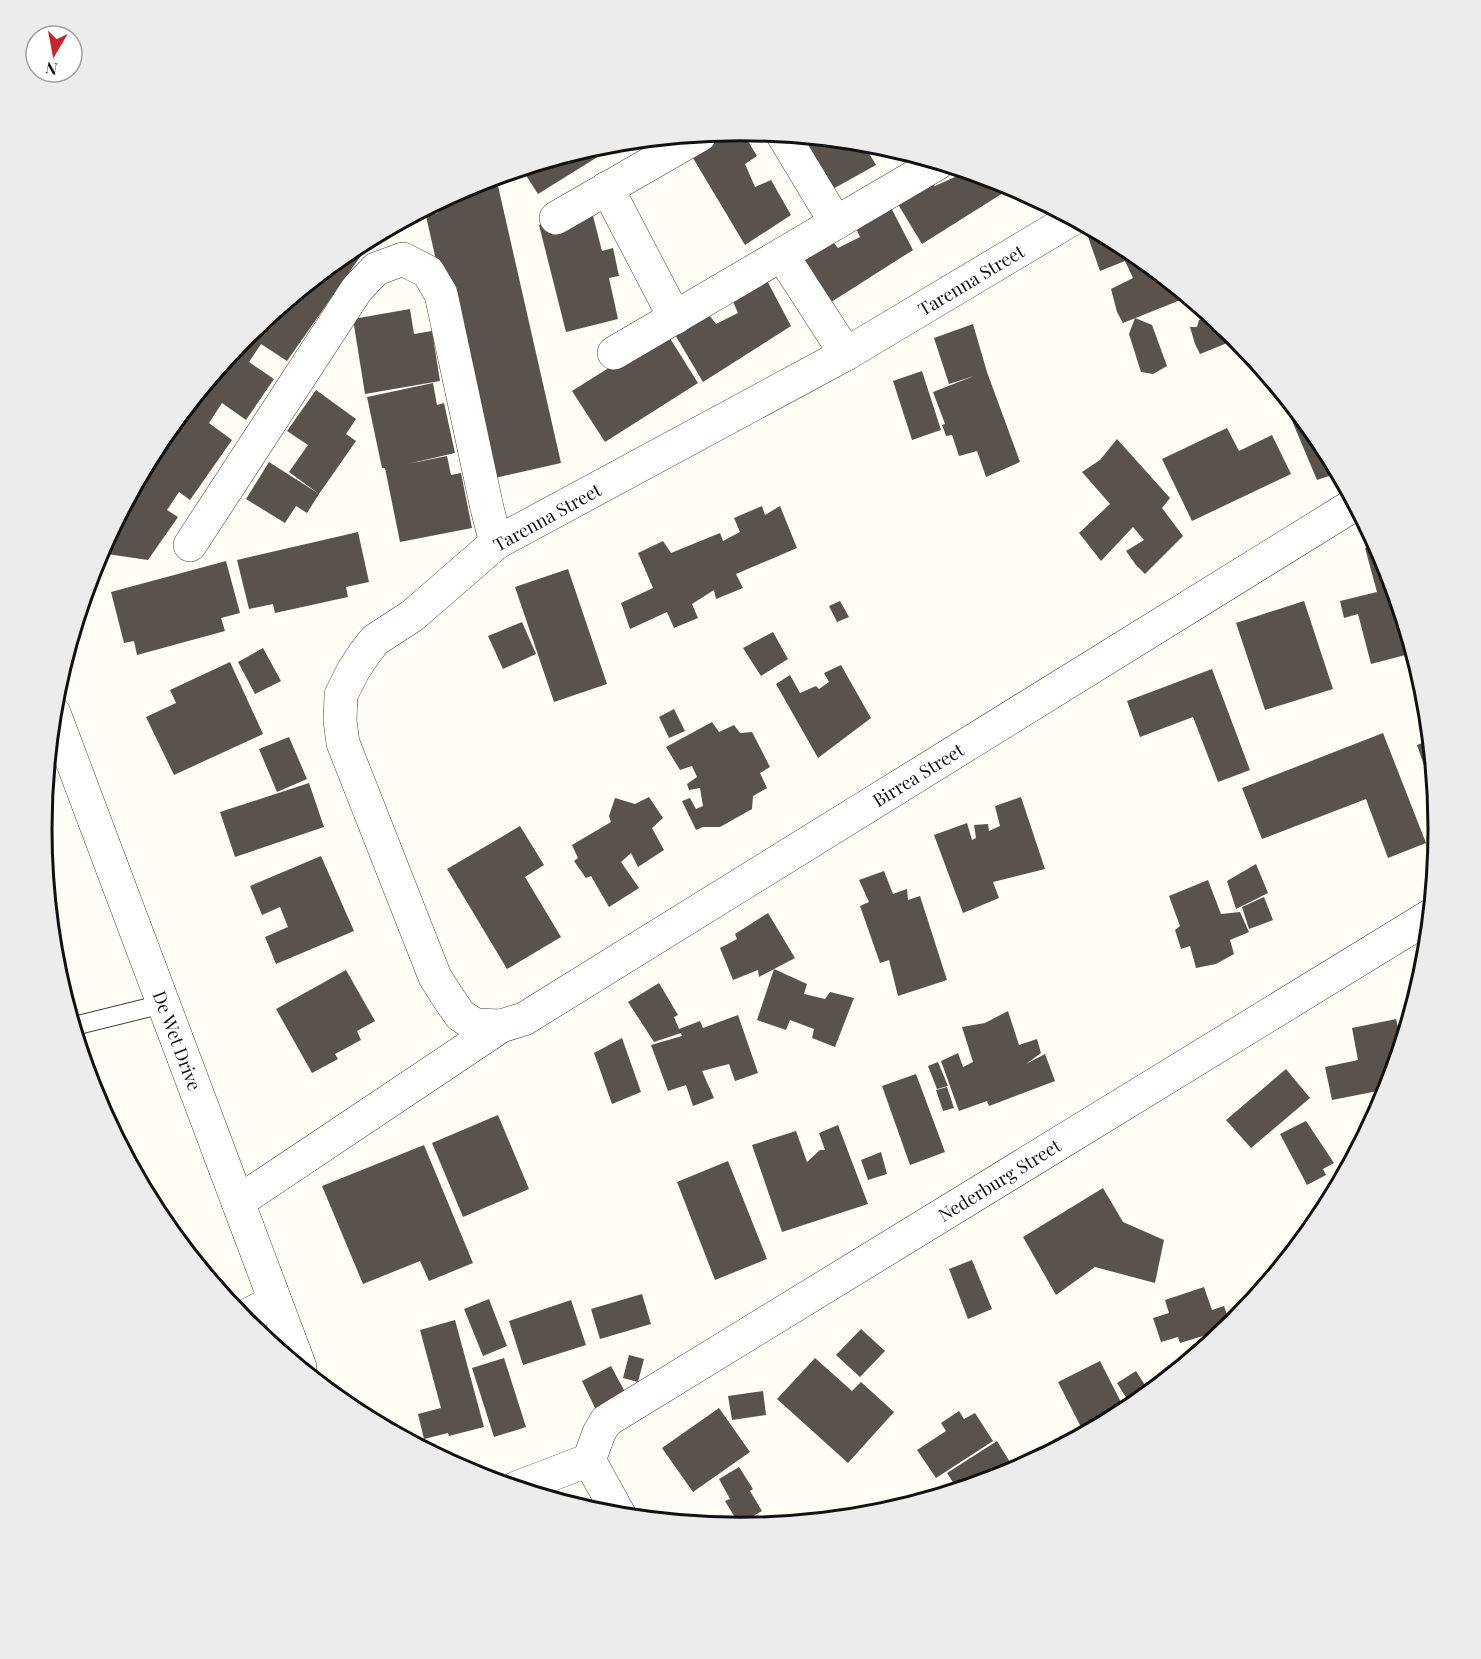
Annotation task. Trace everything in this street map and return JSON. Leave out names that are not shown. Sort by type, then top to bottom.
[{"type":"street","points":[[788,143],[836,223]]},
{"type":"street","points":[[556,218],[684,144]]},
{"type":"street","points":[[614,353],[929,168]]},
{"type":"street","points":[[607,188],[675,318]]},
{"type":"street","name":"Tarenna Street","points":[[488,1025],[460,1015],[435,977],[343,743],[340,721],[341,695],[353,671],[375,640],[412,616],[496,543],[846,354],[1065,223]]},
{"type":"street","points":[[782,255],[846,354]]},
{"type":"street","points":[[190,545],[357,289],[376,269],[403,259],[428,272],[441,294],[496,543]]},
{"type":"street","name":"Birrea Street","points":[[238,1202],[488,1025],[524,1019],[550,1004],[1348,508]]},
{"type":"street","name":"De Wet Drive","points":[[60,729],[295,1353]]},
{"type":"street","name":"Nederburg Street","points":[[589,1460],[606,1421],[1423,920]]},
{"type":"street","points":[[251,1313],[275,1301]]},
{"type":"street","points":[[528,1484],[589,1460],[611,1505]]},
{"type":"lane","points":[[81,1024],[163,1004]]},
{"type":"building","points":[[748,141],[757,156],[745,164],[755,187],[771,180],[791,215],[745,245],[687,148],[697,143]]},
{"type":"building","points":[[805,145],[870,154],[876,165],[831,190]]},
{"type":"building","points":[[598,157],[538,194],[526,176]]},
{"type":"building","points":[[926,175],[935,186],[956,176],[1002,193],[922,244],[893,196]]},
{"type":"building","points":[[498,186],[561,463],[486,480],[426,217]]},
{"type":"building","points":[[887,200],[913,250],[825,306],[796,258],[829,237],[838,248],[860,237],[853,221]]},
{"type":"building","points":[[592,212],[602,251],[613,248],[619,276],[609,278],[618,319],[566,332],[539,225]]},
{"type":"building","points":[[1088,236],[1123,257],[1180,300],[1123,323],[1117,312],[1111,289],[1133,278],[1125,261],[1100,271]]},
{"type":"building","points":[[361,255],[287,361],[261,344],[249,362],[274,379],[246,420],[222,403],[209,423],[232,440],[190,500],[179,492],[167,510],[178,517],[148,560],[110,554],[123,525],[168,447],[223,376],[254,343],[287,312]]},
{"type":"building","points":[[764,275],[791,326],[703,382],[674,333],[707,312],[716,324],[738,313],[731,297]]},
{"type":"building","points":[[410,309],[414,334],[432,331],[440,381],[365,394],[353,319]]},
{"type":"building","points":[[1135,318],[1152,325],[1167,366],[1153,374],[1141,372],[1129,334]]},
{"type":"building","points":[[1202,319],[1227,343],[1200,354],[1190,327],[1197,327],[1199,320]]},
{"type":"building","points":[[973,324],[987,372],[1020,462],[986,477],[977,451],[959,456],[952,435],[946,436],[942,425],[945,424],[933,392],[974,376],[949,384],[934,338]]},
{"type":"building","points":[[666,332],[698,383],[605,442],[572,391]]},
{"type":"building","points":[[922,371],[941,430],[912,440],[893,381]]},
{"type":"building","points":[[433,383],[437,405],[444,403],[455,453],[407,464],[447,456],[451,475],[461,473],[472,528],[400,542],[367,397]]},
{"type":"building","points":[[316,390],[356,419],[346,434],[356,441],[319,494],[289,472],[308,445],[287,431]]},
{"type":"building","points":[[1290,417],[1313,447],[1330,476],[1317,480]]},
{"type":"building","points":[[1227,428],[1239,451],[1272,435],[1291,474],[1192,521],[1162,459]]},
{"type":"building","points":[[1117,439],[1170,498],[1162,508],[1183,536],[1145,574],[1126,551],[1144,540],[1133,527],[1101,561],[1079,533],[1110,504],[1082,472],[1100,460]]},
{"type":"building","points":[[269,462],[319,494],[307,513],[296,506],[285,523],[246,499]]},
{"type":"building","points":[[762,506],[765,515],[780,506],[797,548],[736,574],[743,588],[716,599],[714,590],[692,604],[698,618],[674,628],[667,612],[630,629],[621,603],[653,588],[638,553],[663,541],[671,553],[720,533],[723,541],[740,532],[734,518]]},
{"type":"building","points":[[358,532],[369,582],[346,587],[348,597],[275,613],[273,604],[249,609],[237,560]]},
{"type":"building","points":[[1368,547],[1376,566],[1406,655],[1371,664],[1358,614],[1344,618],[1340,601],[1377,592],[1365,548]]},
{"type":"building","points":[[226,561],[240,613],[221,618],[225,631],[137,655],[134,641],[124,643],[111,592]]},
{"type":"building","points":[[568,569],[607,684],[554,702],[515,587]]},
{"type":"building","points":[[840,601],[849,617],[837,622],[829,606]]},
{"type":"building","points":[[1304,601],[1333,689],[1265,710],[1236,623]]},
{"type":"building","points":[[522,622],[536,654],[503,669],[488,636]]},
{"type":"building","points":[[773,632],[788,659],[761,676],[743,648]]},
{"type":"building","points":[[263,648],[281,681],[255,694],[238,662]]},
{"type":"building","points":[[230,662],[263,734],[174,775],[146,717],[176,703],[170,690]]},
{"type":"building","points":[[841,665],[871,718],[818,758],[776,684],[790,675],[800,693],[816,686],[819,689],[829,682],[824,673]]},
{"type":"building","points":[[1212,669],[1250,770],[1218,782],[1193,717],[1140,737],[1127,701]]},
{"type":"building","points":[[674,709],[685,731],[669,738],[659,717]]},
{"type":"building","points":[[712,722],[719,732],[734,725],[740,733],[752,732],[770,767],[760,773],[767,788],[753,796],[752,809],[720,827],[703,827],[696,830],[682,801],[690,798],[696,809],[703,806],[700,788],[689,790],[687,784],[697,777],[692,766],[680,770],[666,747]]},
{"type":"building","points":[[1383,733],[1426,843],[1388,858],[1366,799],[1262,839],[1242,788]]},
{"type":"building","points":[[289,737],[307,779],[277,792],[259,749]]},
{"type":"building","points":[[1423,743],[1426,770],[1417,745]]},
{"type":"building","points":[[309,783],[324,827],[235,857],[220,812]]},
{"type":"building","points":[[649,797],[663,818],[652,828],[664,850],[638,867],[631,853],[621,862],[639,888],[609,907],[591,876],[586,878],[574,861],[578,858],[572,845],[611,822],[609,816],[615,798],[635,804]]},
{"type":"building","points":[[1021,797],[1045,869],[993,882],[999,898],[963,913],[934,835],[967,823],[972,840],[976,838],[974,825],[988,824],[989,831],[1000,826],[995,806]]},
{"type":"building","points":[[520,826],[544,865],[525,877],[561,937],[507,969],[447,869]]},
{"type":"building","points":[[321,856],[354,931],[276,964],[265,937],[288,927],[280,907],[262,915],[250,886]]},
{"type":"building","points":[[1256,864],[1268,893],[1236,909],[1227,881]]},
{"type":"building","points":[[884,871],[893,894],[907,889],[908,900],[920,896],[947,980],[898,996],[889,960],[880,963],[860,906],[869,902],[859,880]]},
{"type":"building","points":[[1208,880],[1221,914],[1240,912],[1249,932],[1230,940],[1234,954],[1216,964],[1196,968],[1190,946],[1181,949],[1175,930],[1180,926],[1169,896]]},
{"type":"building","points":[[1264,897],[1273,920],[1249,929],[1242,907]]},
{"type":"building","points":[[768,913],[795,958],[759,977],[758,970],[733,980],[720,948],[737,939],[735,934]]},
{"type":"building","points":[[774,969],[807,984],[804,994],[825,999],[830,992],[854,998],[835,1047],[812,1038],[814,1029],[790,1020],[786,1030],[757,1020]]},
{"type":"building","points":[[346,970],[375,1021],[357,1031],[361,1040],[335,1054],[338,1059],[312,1073],[276,1009]]},
{"type":"building","points":[[659,983],[678,1015],[674,1017],[679,1029],[700,1021],[703,1028],[738,1015],[758,1073],[735,1081],[729,1064],[702,1071],[714,1098],[693,1106],[686,1085],[668,1091],[651,1045],[682,1036],[681,1033],[654,1042],[628,1002]]},
{"type":"building","points":[[1008,1011],[1019,1045],[1037,1039],[1041,1053],[1026,1064],[1045,1054],[1055,1081],[989,1106],[987,1101],[959,1111],[941,1061],[958,1053],[963,1067],[973,1062],[962,1027],[985,1023]]},
{"type":"building","points":[[1396,1019],[1399,1029],[1377,1091],[1332,1100],[1325,1067],[1358,1060],[1352,1028]]},
{"type":"building","points":[[622,1038],[641,1092],[612,1104],[594,1053]]},
{"type":"building","points":[[938,1062],[948,1086],[937,1089],[928,1066]]},
{"type":"building","points":[[1286,1069],[1310,1098],[1251,1148],[1226,1120]]},
{"type":"building","points":[[916,1074],[945,1152],[910,1165],[882,1086]]},
{"type":"building","points":[[947,1087],[954,1108],[943,1111],[936,1090]]},
{"type":"building","points":[[498,1115],[529,1189],[463,1217],[432,1143]]},
{"type":"building","points":[[1306,1121],[1334,1163],[1323,1169],[1326,1175],[1307,1185],[1280,1134]]},
{"type":"building","points":[[838,1125],[868,1204],[782,1232],[752,1145],[796,1131],[807,1162],[820,1150],[825,1150],[819,1133]]},
{"type":"building","points":[[424,1145],[473,1263],[429,1281],[420,1261],[363,1284],[322,1186]]},
{"type":"building","points":[[881,1152],[887,1174],[868,1180],[861,1160]]},
{"type":"building","points":[[728,1161],[767,1259],[715,1280],[677,1182]]},
{"type":"building","points":[[1103,1188],[1123,1222],[1164,1240],[1155,1283],[1095,1267],[1056,1295],[1023,1237]]},
{"type":"building","points":[[972,1260],[992,1309],[968,1319],[949,1269]]},
{"type":"building","points":[[1204,1287],[1212,1310],[1224,1306],[1227,1316],[1207,1335],[1180,1343],[1178,1337],[1161,1342],[1153,1318],[1169,1313],[1165,1300]]},
{"type":"building","points":[[642,1294],[651,1324],[600,1339],[591,1309]]},
{"type":"building","points":[[489,1299],[507,1346],[483,1356],[464,1309]]},
{"type":"building","points":[[571,1300],[586,1345],[523,1365],[509,1321]]},
{"type":"building","points":[[455,1320],[484,1427],[449,1436],[448,1433],[424,1439],[418,1414],[441,1408],[420,1330]]},
{"type":"building","points":[[861,1329],[885,1351],[860,1377],[836,1355]]},
{"type":"building","points":[[629,1355],[644,1359],[638,1382],[623,1378]]},
{"type":"building","points":[[504,1358],[526,1427],[494,1437],[472,1368]]},
{"type":"building","points":[[815,1358],[852,1391],[861,1382],[894,1412],[848,1463],[777,1399]]},
{"type":"building","points":[[1100,1361],[1121,1403],[1081,1427],[1058,1382]]},
{"type":"building","points":[[611,1366],[626,1394],[596,1410],[582,1381]]},
{"type":"building","points":[[1136,1371],[1145,1385],[1127,1399],[1117,1383]]},
{"type":"building","points":[[763,1391],[766,1415],[732,1420],[728,1396]]},
{"type":"building","points":[[719,1408],[750,1452],[693,1492],[662,1448]]},
{"type":"building","points":[[959,1411],[964,1419],[975,1413],[993,1441],[936,1478],[917,1450],[946,1431],[941,1423]]},
{"type":"building","points":[[997,1441],[1010,1462],[954,1483],[947,1473]]},
{"type":"building","points":[[739,1467],[753,1489],[750,1491],[762,1511],[750,1518],[735,1518],[725,1501],[730,1499],[719,1479]]}]
